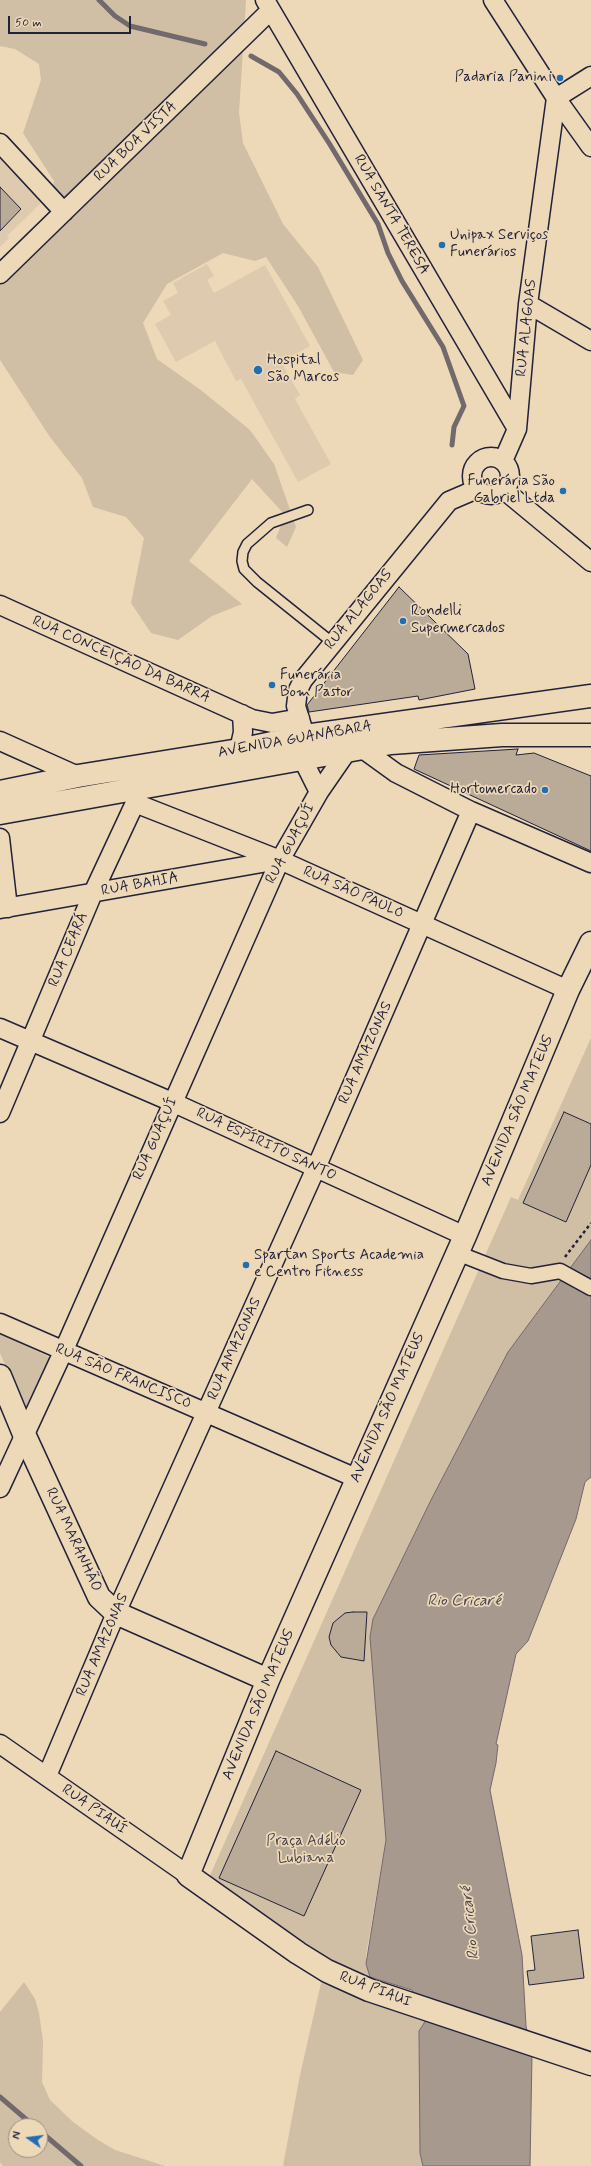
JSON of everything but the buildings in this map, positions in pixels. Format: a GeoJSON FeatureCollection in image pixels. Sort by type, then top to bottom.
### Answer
{"type":"FeatureCollection","features":[{"type":"Feature","properties":{"kind":"street"},"geometry":{"type":"LineString","coordinates":[[493,0],[556,98],[591,147]]}},
{"type":"Feature","properties":{"kind":"street","name":"RUA BOA VISTA"},"geometry":{"type":"LineString","coordinates":[[0,274],[64,212],[268,5]]}},
{"type":"Feature","properties":{"kind":"street","name":"RUA SANTA TERESA"},"geometry":{"type":"LineString","coordinates":[[268,5],[517,429]]}},
{"type":"Feature","properties":{"kind":"street"},"geometry":{"type":"LineString","coordinates":[[556,98],[591,76]]}},
{"type":"Feature","properties":{"kind":"street","name":"RUA ALAGOAS"},"geometry":{"type":"LineString","coordinates":[[503,461],[517,429],[528,304],[556,98]]}},
{"type":"Feature","properties":{"kind":"street"},"geometry":{"type":"LineString","coordinates":[[0,143],[64,212]]}},
{"type":"Feature","properties":{"kind":"street"},"geometry":{"type":"LineString","coordinates":[[528,304],[591,341]]}},
{"type":"Feature","properties":{"kind":"street"},"geometry":{"type":"LineString","coordinates":[[491,457],[503,461],[510,472],[510,479],[504,490],[494,495],[488,495],[477,489],[473,478],[475,466],[479,462],[491,457]]}},
{"type":"Feature","properties":{"kind":"street","name":"RUA ALAGOAS"},"geometry":{"type":"LineString","coordinates":[[302,727],[296,706],[298,690],[303,680],[449,501],[477,489]]}},
{"type":"Feature","properties":{"kind":"street"},"geometry":{"type":"LineString","coordinates":[[504,490],[591,562]]}},
{"type":"Feature","properties":{"kind":"street","name":"RUA CONCEIÇÃO DA BARRA"},"geometry":{"type":"LineString","coordinates":[[0,605],[252,719],[302,727]]}},
{"type":"Feature","properties":{"kind":"street","name":"AVENIDA GUANABARA"},"geometry":{"type":"LineString","coordinates":[[0,792],[78,776],[238,750],[302,727],[591,696]]}},
{"type":"Feature","properties":{"kind":"street"},"geometry":{"type":"LineString","coordinates":[[238,750],[243,732],[242,714]]}},
{"type":"Feature","properties":{"kind":"street","name":"AVENIDA GUANABARA"},"geometry":{"type":"LineString","coordinates":[[0,813],[134,796],[302,758],[391,743],[502,735],[591,735]]}},
{"type":"Feature","properties":{"kind":"street"},"geometry":{"type":"LineString","coordinates":[[0,741],[78,776]]}},
{"type":"Feature","properties":{"kind":"street"},"geometry":{"type":"LineString","coordinates":[[391,743],[396,773],[471,811],[591,863]]}},
{"type":"Feature","properties":{"kind":"street","name":"AVENIDA GUANABARA"},"geometry":{"type":"LineString","coordinates":[[354,749],[396,773]]}},
{"type":"Feature","properties":{"kind":"street","name":"AVENIDA GUANABARA"},"geometry":{"type":"LineString","coordinates":[[319,792],[354,749]]}},
{"type":"Feature","properties":{"kind":"street"},"geometry":{"type":"LineString","coordinates":[[302,758],[319,792]]}},
{"type":"Feature","properties":{"kind":"street","name":"RUA GUAÇUÍ"},"geometry":{"type":"LineString","coordinates":[[0,1488],[63,1352],[280,860],[319,792]]}},
{"type":"Feature","properties":{"kind":"street","name":"RUA SÃO PAULO"},"geometry":{"type":"LineString","coordinates":[[134,796],[568,990]]}},
{"type":"Feature","properties":{"kind":"street","name":"RUA CEARÁ"},"geometry":{"type":"LineString","coordinates":[[0,1113],[134,796]]}},
{"type":"Feature","properties":{"kind":"street","name":"RUA AMAZONAS"},"geometry":{"type":"LineString","coordinates":[[46,1776],[116,1613],[316,1168],[471,811]]}},
{"type":"Feature","properties":{"kind":"street"},"geometry":{"type":"LineString","coordinates":[[0,838],[4,909]]}},
{"type":"Feature","properties":{"kind":"street","name":"RUA BAHIA"},"geometry":{"type":"LineString","coordinates":[[4,909],[280,860]]}},
{"type":"Feature","properties":{"kind":"street","name":"AVENIDA SÃO MATEUS"},"geometry":{"type":"LineString","coordinates":[[188,1875],[268,1680],[356,1478],[461,1245],[568,990],[591,943]]}},
{"type":"Feature","properties":{"kind":"street","name":"RUA ESPÍRITO SANTO"},"geometry":{"type":"LineString","coordinates":[[0,1028],[172,1102],[316,1168],[461,1245]]}},
{"type":"Feature","properties":{"kind":"street"},"geometry":{"type":"LineString","coordinates":[[461,1245],[510,1272],[531,1276],[556,1272],[591,1288]]}},
{"type":"Feature","properties":{"kind":"street","name":"RUA SÃO FRANCISCO"},"geometry":{"type":"LineString","coordinates":[[0,1323],[63,1352],[207,1412],[356,1478]]}},
{"type":"Feature","properties":{"kind":"street","name":"RUA MARANHÃO"},"geometry":{"type":"LineString","coordinates":[[0,1376],[24,1434],[99,1597],[116,1613],[268,1680]]}},
{"type":"Feature","properties":{"kind":"street","name":"RUA PIAUÍ"},"geometry":{"type":"LineString","coordinates":[[0,1744],[188,1875]]}},
{"type":"Feature","properties":{"kind":"street","name":"RUA PIAUI"},"geometry":{"type":"LineString","coordinates":[[188,1875],[298,1953],[327,1971],[369,1990],[587,2063]]}},
{"type":"Feature","properties":{"kind":"lane"},"geometry":{"type":"LineString","coordinates":[[308,510],[271,523],[248,544],[243,552],[242,561],[244,568],[257,582],[333,643]]}},
{"type":"Feature","properties":{"kind":"path"},"geometry":{"type":"LineString","coordinates":[[556,1272],[591,1223]]}},
{"type":"Feature","properties":{"kind":"shaded area"},"geometry":{"type":"Polygon","coordinates":[[[0,149],[44,200],[7,236],[9,238],[0,247],[0,149]]]}},
{"type":"Feature","properties":{"kind":"shaded area","name":"Hospital São Marcos"},"geometry":{"type":"Polygon","coordinates":[[[207,264],[214,276],[207,280],[214,293],[265,265],[310,346],[281,362],[300,395],[295,399],[331,464],[298,482],[241,379],[236,381],[215,341],[176,362],[155,324],[171,315],[163,301],[178,293],[173,283],[207,264]]]}},
{"type":"Feature","properties":{"kind":"green space"},"geometry":{"type":"Polygon","coordinates":[[[0,0],[246,0],[239,113],[243,143],[283,224],[318,267],[363,360],[353,375],[334,372],[298,306],[266,257],[255,261],[223,253],[167,284],[143,323],[157,359],[202,391],[250,430],[274,464],[296,527],[287,547],[276,538],[285,515],[252,479],[189,561],[242,604],[212,616],[178,640],[151,633],[131,603],[144,538],[126,517],[93,507],[82,478],[50,437],[0,360],[0,270],[47,224],[54,181],[23,133],[41,80],[39,64],[15,49],[0,46],[0,0]]]}},
{"type":"Feature","properties":{"kind":"green space","name":"Praça Adélio Lubiana"},"geometry":{"type":"Polygon","coordinates":[[[591,1038],[591,1240],[508,1352],[431,1500],[373,1619],[370,1637],[386,1840],[366,1955],[366,1964],[370,1977],[347,1970],[208,1880],[511,1197],[518,1200],[591,1038]]]}},
{"type":"Feature","properties":{"kind":"green space"},"geometry":{"type":"Polygon","coordinates":[[[0,1333],[51,1358],[25,1411],[0,1353],[0,1333]]]}},
{"type":"Feature","properties":{"kind":"green space"},"geometry":{"type":"Polygon","coordinates":[[[24,1982],[35,1999],[39,2013],[43,2041],[42,2082],[50,2100],[73,2122],[115,2150],[165,2166],[3,2166],[0,2163],[0,2012],[24,1982]]]}},
{"type":"Feature","properties":{"kind":"green space"},"geometry":{"type":"Polygon","coordinates":[[[321,1983],[426,2020],[419,2031],[420,2153],[423,2166],[283,2166],[300,2075],[321,1983]]]}},
{"type":"Feature","properties":{"kind":"water","name":"Rio Cricaré"},"geometry":{"type":"Polygon","coordinates":[[[591,1240],[591,1477],[585,1482],[576,1519],[528,1641],[516,1654],[496,1744],[498,1745],[496,1763],[490,1790],[522,1955],[526,2026],[532,2055],[530,2166],[423,2166],[420,2153],[419,2031],[426,2020],[412,1990],[370,1977],[366,1964],[386,1840],[370,1637],[373,1619],[431,1500],[508,1352],[591,1240]]]}},
{"type":"Feature","properties":{"kind":"waterway"},"geometry":{"type":"LineString","coordinates":[[99,0],[115,16],[130,26],[205,44]]}},
{"type":"Feature","properties":{"kind":"waterway"},"geometry":{"type":"LineString","coordinates":[[251,56],[279,72],[297,94],[329,143],[378,224],[388,253],[402,281],[443,347],[464,406],[454,427],[452,445]]}},
{"type":"Feature","properties":{"kind":"waterway"},"geometry":{"type":"LineString","coordinates":[[0,2097],[25,2118]]}},
{"type":"Feature","properties":{"kind":"waterway"},"geometry":{"type":"LineString","coordinates":[[48,2138],[81,2166]]}},
{"type":"Feature","properties":{"kind":"place","name":"Padaria Panini"},"geometry":{"type":"Point","coordinates":[560,78]}},
{"type":"Feature","properties":{"kind":"place","name":"Unipax Serviços Funerários"},"geometry":{"type":"Point","coordinates":[442,245]}},
{"type":"Feature","properties":{"kind":"place","name":"Hospital São Marcos"},"geometry":{"type":"Point","coordinates":[258,370]}},
{"type":"Feature","properties":{"kind":"place","name":"Funerária São Gabriel Ltda"},"geometry":{"type":"Point","coordinates":[563,491]}},
{"type":"Feature","properties":{"kind":"place","name":"Rondelli Supermercados"},"geometry":{"type":"Point","coordinates":[403,621]}},
{"type":"Feature","properties":{"kind":"place","name":"Funerária Bom Pastor"},"geometry":{"type":"Point","coordinates":[272,685]}},
{"type":"Feature","properties":{"kind":"place","name":"Hortomercado"},"geometry":{"type":"Point","coordinates":[545,790]}},
{"type":"Feature","properties":{"kind":"place","name":"Spartan Sports Academia e Centro Fitness"},"geometry":{"type":"Point","coordinates":[246,1265]}}]}
